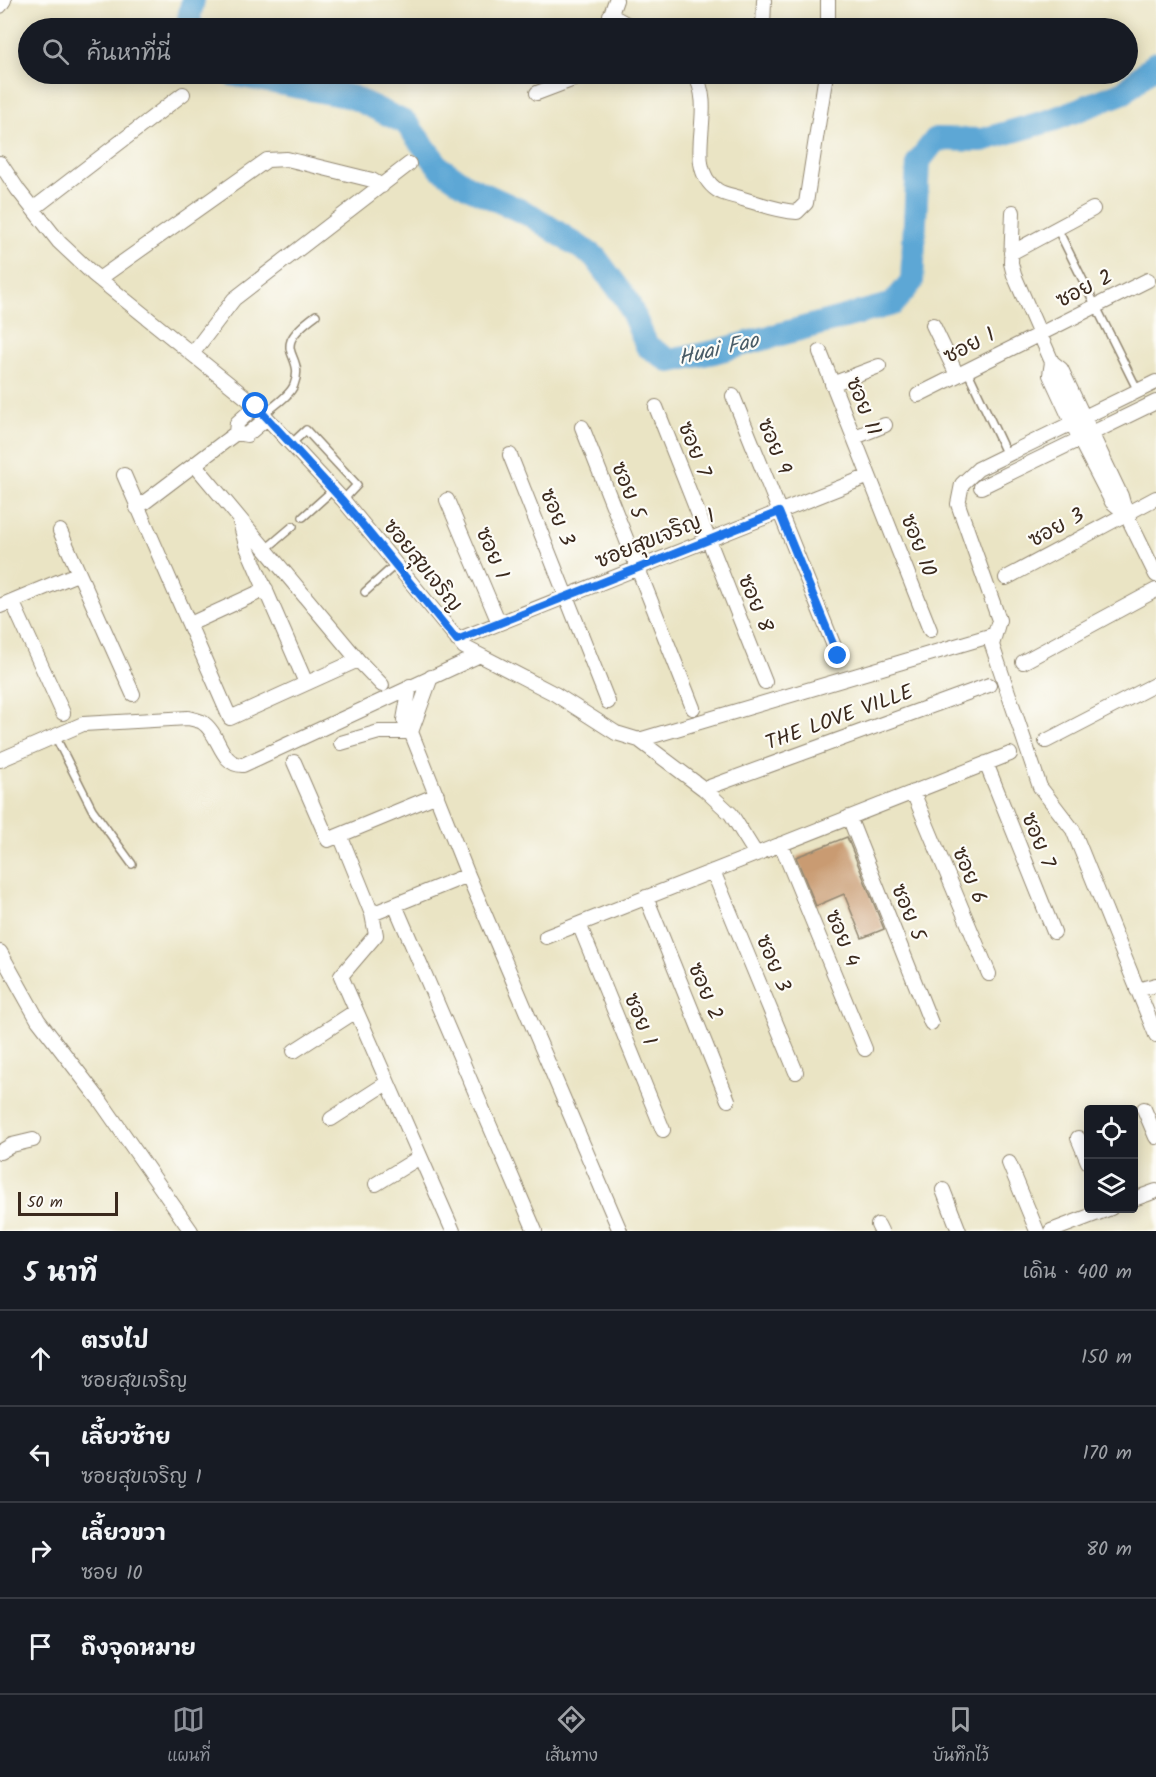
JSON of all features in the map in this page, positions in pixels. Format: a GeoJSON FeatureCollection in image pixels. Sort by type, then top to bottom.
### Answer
{"type":"FeatureCollection","features":[{"type":"Feature","properties":{"kind":"street"},"geometry":{"type":"LineString","coordinates":[[0,6],[4,0]]}},
{"type":"Feature","properties":{"kind":"street"},"geometry":{"type":"LineString","coordinates":[[609,18],[616,0]]}},
{"type":"Feature","properties":{"kind":"street"},"geometry":{"type":"LineString","coordinates":[[763,18],[764,0]]}},
{"type":"Feature","properties":{"kind":"street"},"geometry":{"type":"LineString","coordinates":[[828,0],[828,18]]}},
{"type":"Feature","properties":{"kind":"street"},"geometry":{"type":"LineString","coordinates":[[537,93],[561,84]]}},
{"type":"Feature","properties":{"kind":"street"},"geometry":{"type":"LineString","coordinates":[[701,84],[705,101],[699,158],[704,172],[717,190],[784,212],[797,212],[806,203],[824,84]]}},
{"type":"Feature","properties":{"kind":"street"},"geometry":{"type":"LineString","coordinates":[[33,209],[183,94]]}},
{"type":"Feature","properties":{"kind":"street"},"geometry":{"type":"LineString","coordinates":[[99,279],[267,160],[286,159],[372,180],[382,186]]}},
{"type":"Feature","properties":{"kind":"street","name":"ซอยสุขเจริญ"},"geometry":{"type":"LineString","coordinates":[[1,164],[59,242],[99,279],[262,413],[343,501],[457,640],[478,656],[555,694],[616,733],[639,740],[705,789],[731,814],[743,837],[756,854]]}},
{"type":"Feature","properties":{"kind":"street"},"geometry":{"type":"LineString","coordinates":[[192,354],[234,299],[409,164]]}},
{"type":"Feature","properties":{"kind":"street"},"geometry":{"type":"LineString","coordinates":[[1011,253],[1093,209]]}},
{"type":"Feature","properties":{"kind":"street"},"geometry":{"type":"LineString","coordinates":[[1013,212],[1011,253],[1014,275],[1052,362],[1061,369],[1077,420],[1085,437],[1121,496],[1126,514],[1156,575]]}},
{"type":"Feature","properties":{"kind":"street","name":"ซอย 2"},"geometry":{"type":"LineString","coordinates":[[1039,333],[1148,280]]}},
{"type":"Feature","properties":{"kind":"street"},"geometry":{"type":"LineString","coordinates":[[933,325],[962,372]]}},
{"type":"Feature","properties":{"kind":"street","name":"ซอย 1"},"geometry":{"type":"LineString","coordinates":[[918,395],[1039,333]]}},
{"type":"Feature","properties":{"kind":"street","name":"ซอย 11"},"geometry":{"type":"LineString","coordinates":[[820,352],[869,476]]}},
{"type":"Feature","properties":{"kind":"street"},"geometry":{"type":"LineString","coordinates":[[832,384],[879,366]]}},
{"type":"Feature","properties":{"kind":"street"},"geometry":{"type":"LineString","coordinates":[[1156,382],[978,469],[962,484],[958,504],[999,620],[992,645],[1040,787],[1073,830],[1156,1035]]}},
{"type":"Feature","properties":{"kind":"street","name":"ซอย 9"},"geometry":{"type":"LineString","coordinates":[[733,396],[779,512]]}},
{"type":"Feature","properties":{"kind":"street"},"geometry":{"type":"LineString","coordinates":[[981,487],[1156,402]]}},
{"type":"Feature","properties":{"kind":"street","name":"ซอย 7"},"geometry":{"type":"LineString","coordinates":[[656,407],[707,540]]}},
{"type":"Feature","properties":{"kind":"street"},"geometry":{"type":"LineString","coordinates":[[137,508],[236,433],[237,423],[262,413]]}},
{"type":"Feature","properties":{"kind":"street"},"geometry":{"type":"LineString","coordinates":[[855,437],[885,424]]}},
{"type":"Feature","properties":{"kind":"street","name":"ซอย 5"},"geometry":{"type":"LineString","coordinates":[[582,428],[638,568]]}},
{"type":"Feature","properties":{"kind":"street","name":"ซอย 3"},"geometry":{"type":"LineString","coordinates":[[510,455],[567,596]]}},
{"type":"Feature","properties":{"kind":"street"},"geometry":{"type":"LineString","coordinates":[[195,465],[358,660],[382,685]]}},
{"type":"Feature","properties":{"kind":"street"},"geometry":{"type":"LineString","coordinates":[[124,475],[230,718],[358,660]]}},
{"type":"Feature","properties":{"kind":"street","name":"ซอยสุขเจริญ 1"},"geometry":{"type":"LineString","coordinates":[[457,640],[869,476]]}},
{"type":"Feature","properties":{"kind":"street","name":"ซอย 10"},"geometry":{"type":"LineString","coordinates":[[869,476],[930,630]]}},
{"type":"Feature","properties":{"kind":"street"},"geometry":{"type":"LineString","coordinates":[[1126,514],[1156,498]]}},
{"type":"Feature","properties":{"kind":"street","name":"ซอย 1"},"geometry":{"type":"LineString","coordinates":[[447,500],[499,623]]}},
{"type":"Feature","properties":{"kind":"street"},"geometry":{"type":"LineString","coordinates":[[779,512],[838,656]]}},
{"type":"Feature","properties":{"kind":"street","name":"ซอย 3"},"geometry":{"type":"LineString","coordinates":[[1006,578],[1126,514]]}},
{"type":"Feature","properties":{"kind":"street"},"geometry":{"type":"LineString","coordinates":[[240,519],[246,545],[306,683]]}},
{"type":"Feature","properties":{"kind":"street"},"geometry":{"type":"LineString","coordinates":[[60,531],[77,574],[133,694]]}},
{"type":"Feature","properties":{"kind":"street","name":"ซอย 8"},"geometry":{"type":"LineString","coordinates":[[707,540],[765,682]]}},
{"type":"Feature","properties":{"kind":"street"},"geometry":{"type":"LineString","coordinates":[[638,568],[693,708]]}},
{"type":"Feature","properties":{"kind":"street"},"geometry":{"type":"LineString","coordinates":[[63,713],[6,603],[77,574]]}},
{"type":"Feature","properties":{"kind":"street"},"geometry":{"type":"LineString","coordinates":[[190,624],[266,588]]}},
{"type":"Feature","properties":{"kind":"street"},"geometry":{"type":"LineString","coordinates":[[1023,662],[1156,590]]}},
{"type":"Feature","properties":{"kind":"street"},"geometry":{"type":"LineString","coordinates":[[567,596],[608,702]]}},
{"type":"Feature","properties":{"kind":"street"},"geometry":{"type":"LineString","coordinates":[[639,740],[993,635]]}},
{"type":"Feature","properties":{"kind":"street"},"geometry":{"type":"LineString","coordinates":[[0,760],[83,723],[188,718],[202,723],[214,735],[229,762],[234,766],[243,765],[478,656]]}},
{"type":"Feature","properties":{"kind":"street"},"geometry":{"type":"LineString","coordinates":[[411,732],[431,677]]}},
{"type":"Feature","properties":{"kind":"street"},"geometry":{"type":"LineString","coordinates":[[1046,741],[1156,684]]}},
{"type":"Feature","properties":{"kind":"street","name":"THE LOVE VILLE"},"geometry":{"type":"LineString","coordinates":[[705,789],[989,685]]}},
{"type":"Feature","properties":{"kind":"street"},"geometry":{"type":"LineString","coordinates":[[410,687],[404,720],[620,1231]]}},
{"type":"Feature","properties":{"kind":"street"},"geometry":{"type":"LineString","coordinates":[[341,743],[379,732],[411,732]]}},
{"type":"Feature","properties":{"kind":"street"},"geometry":{"type":"LineString","coordinates":[[546,937],[1010,754]]}},
{"type":"Feature","properties":{"kind":"street"},"geometry":{"type":"LineString","coordinates":[[294,762],[328,840],[437,795]]}},
{"type":"Feature","properties":{"kind":"street","name":"ซอย 7"},"geometry":{"type":"LineString","coordinates":[[986,763],[1054,932]]}},
{"type":"Feature","properties":{"kind":"street","name":"ซอย 6"},"geometry":{"type":"LineString","coordinates":[[913,792],[989,974]]}},
{"type":"Feature","properties":{"kind":"street","name":"ซอย 5"},"geometry":{"type":"LineString","coordinates":[[849,817],[931,1023]]}},
{"type":"Feature","properties":{"kind":"street"},"geometry":{"type":"LineString","coordinates":[[340,835],[372,914],[376,935],[341,976],[453,1231]]}},
{"type":"Feature","properties":{"kind":"street","name":"ซอย 4"},"geometry":{"type":"LineString","coordinates":[[782,844],[865,1049]]}},
{"type":"Feature","properties":{"kind":"street","name":"ซอย 3"},"geometry":{"type":"LineString","coordinates":[[713,871],[796,1072]]}},
{"type":"Feature","properties":{"kind":"street"},"geometry":{"type":"LineString","coordinates":[[372,914],[468,875]]}},
{"type":"Feature","properties":{"kind":"street","name":"ซอย 2"},"geometry":{"type":"LineString","coordinates":[[646,897],[728,1100]]}},
{"type":"Feature","properties":{"kind":"street"},"geometry":{"type":"LineString","coordinates":[[395,905],[535,1231]]}},
{"type":"Feature","properties":{"kind":"street","name":"ซอย 1"},"geometry":{"type":"LineString","coordinates":[[579,924],[663,1130]]}},
{"type":"Feature","properties":{"kind":"street"},"geometry":{"type":"LineString","coordinates":[[0,952],[38,1020],[99,1099],[191,1231]]}},
{"type":"Feature","properties":{"kind":"street"},"geometry":{"type":"LineString","coordinates":[[1137,990],[1156,985]]}},
{"type":"Feature","properties":{"kind":"street"},"geometry":{"type":"LineString","coordinates":[[294,1051],[356,1011]]}},
{"type":"Feature","properties":{"kind":"street"},"geometry":{"type":"LineString","coordinates":[[331,1119],[387,1083]]}},
{"type":"Feature","properties":{"kind":"street"},"geometry":{"type":"LineString","coordinates":[[1144,1109],[1156,1137]]}},
{"type":"Feature","properties":{"kind":"street"},"geometry":{"type":"LineString","coordinates":[[1078,1138],[1088,1159]]}},
{"type":"Feature","properties":{"kind":"street"},"geometry":{"type":"LineString","coordinates":[[0,1152],[12,1145],[33,1140]]}},
{"type":"Feature","properties":{"kind":"street"},"geometry":{"type":"LineString","coordinates":[[376,1184],[420,1157]]}},
{"type":"Feature","properties":{"kind":"street"},"geometry":{"type":"LineString","coordinates":[[1009,1163],[1037,1231]]}},
{"type":"Feature","properties":{"kind":"street"},"geometry":{"type":"LineString","coordinates":[[942,1190],[959,1231]]}},
{"type":"Feature","properties":{"kind":"street"},"geometry":{"type":"LineString","coordinates":[[1138,1198],[1156,1191]]}},
{"type":"Feature","properties":{"kind":"street"},"geometry":{"type":"LineString","coordinates":[[1052,1231],[1099,1213]]}},
{"type":"Feature","properties":{"kind":"lane"},"geometry":{"type":"LineString","coordinates":[[1057,228],[1138,391]]}},
{"type":"Feature","properties":{"kind":"lane"},"geometry":{"type":"LineString","coordinates":[[262,413],[294,386],[296,371],[290,343],[295,330],[316,315]]}},
{"type":"Feature","properties":{"kind":"lane"},"geometry":{"type":"LineString","coordinates":[[962,372],[1007,455]]}},
{"type":"Feature","properties":{"kind":"lane"},"geometry":{"type":"LineString","coordinates":[[291,444],[306,430],[357,485],[343,501]]}},
{"type":"Feature","properties":{"kind":"lane"},"geometry":{"type":"LineString","coordinates":[[303,517],[333,490]]}},
{"type":"Feature","properties":{"kind":"lane"},"geometry":{"type":"LineString","coordinates":[[266,549],[293,526]]}},
{"type":"Feature","properties":{"kind":"lane"},"geometry":{"type":"LineString","coordinates":[[365,592],[396,564]]}},
{"type":"Feature","properties":{"kind":"lane"},"geometry":{"type":"LineString","coordinates":[[55,736],[92,808],[132,864]]}},
{"type":"Feature","properties":{"kind":"building"},"geometry":{"type":"Polygon","coordinates":[[[847,837],[884,929],[862,938],[844,894],[816,906],[796,857],[847,837]]]}},
{"type":"Feature","properties":{"kind":"waterway","name":"Huai Fao"},"geometry":{"type":"LineString","coordinates":[[189,18],[193,0]]}},
{"type":"Feature","properties":{"kind":"waterway","name":"Huai Fao"},"geometry":{"type":"LineString","coordinates":[[1138,79],[1156,63]]}},
{"type":"Feature","properties":{"kind":"waterway","name":"Huai Fao"},"geometry":{"type":"LineString","coordinates":[[284,84],[352,97],[406,123],[440,168],[468,187],[532,216],[595,257],[627,300],[647,346],[670,361],[714,352],[893,304],[912,281],[918,162],[936,139],[982,140],[1052,120],[1124,92],[1133,84]]}},
{"type":"Feature","properties":{"kind":"route"},"geometry":{"type":"LineString","coordinates":[[256,406],[343,501],[457,640],[779,512],[838,656]]}}]}
